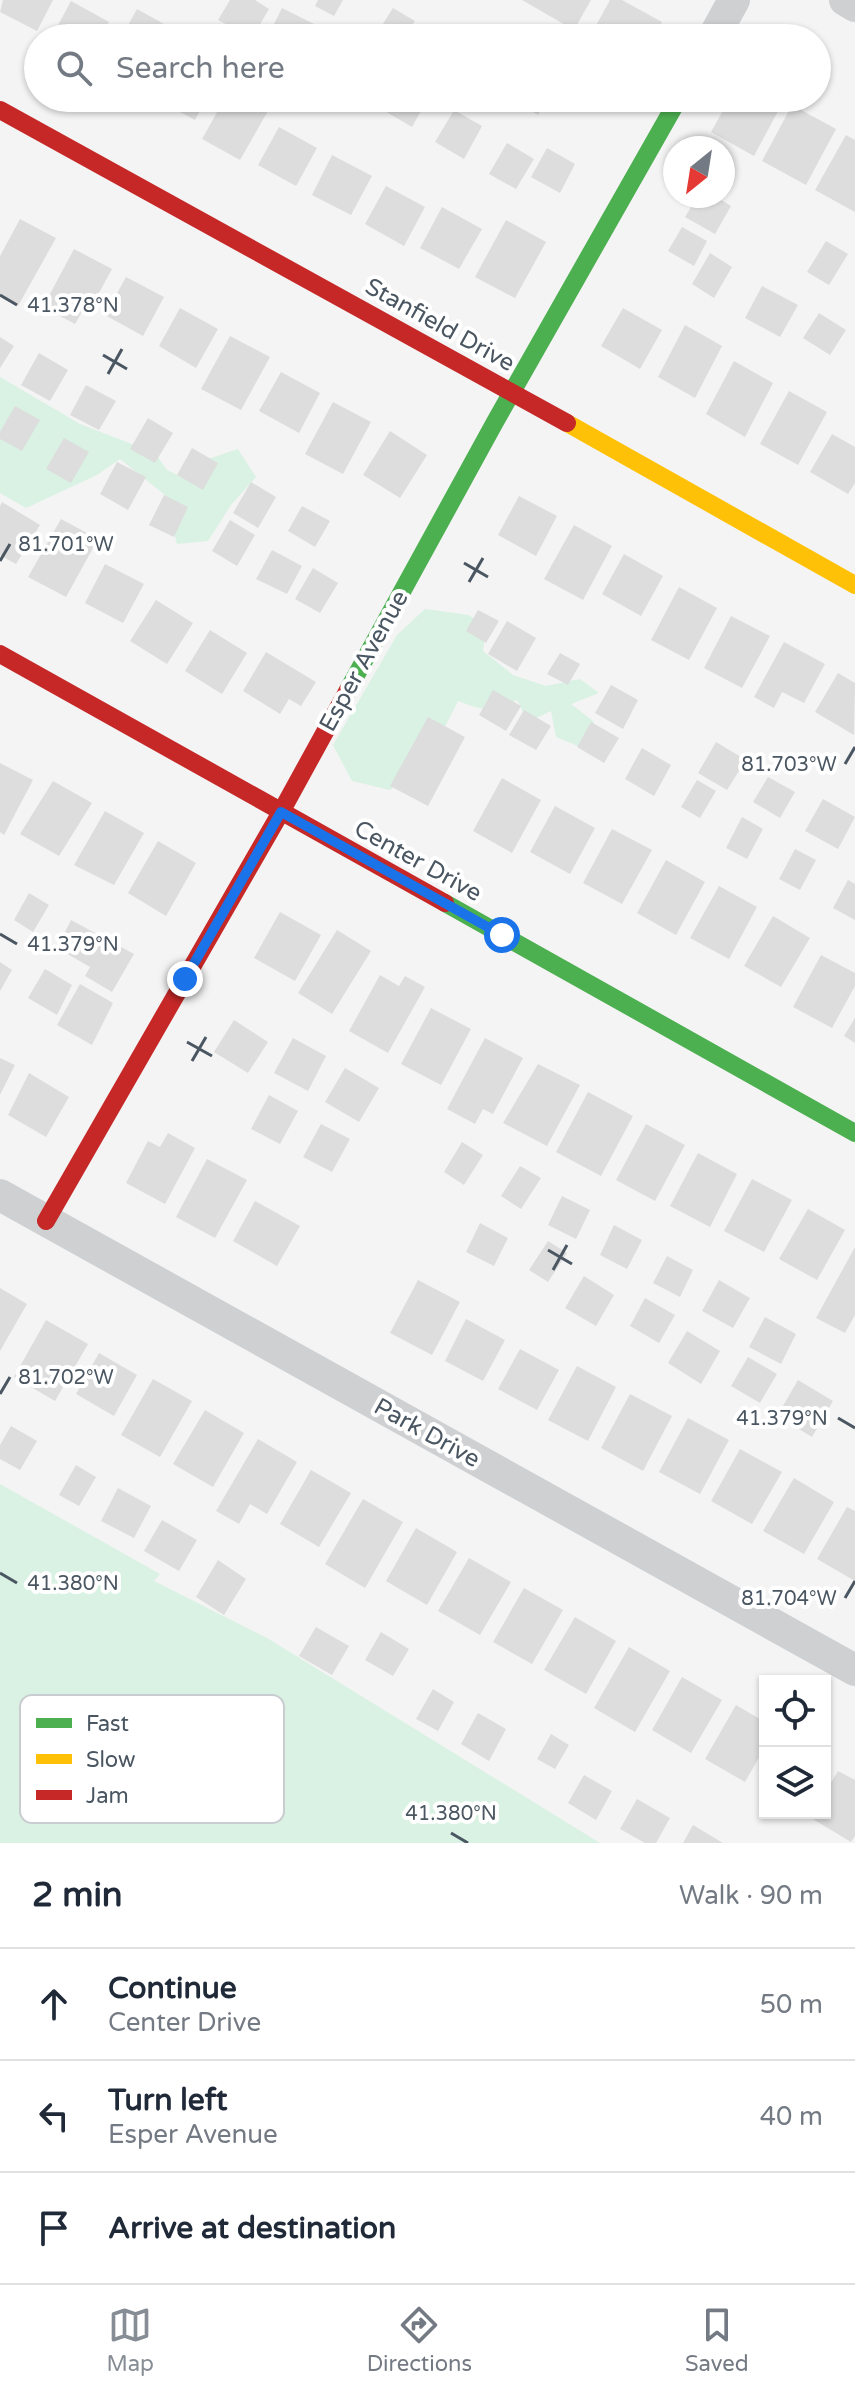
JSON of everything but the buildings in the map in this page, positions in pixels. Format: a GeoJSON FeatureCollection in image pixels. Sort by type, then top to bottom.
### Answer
{"type":"FeatureCollection","features":[{"type":"Feature","properties":{"kind":"street"},"geometry":{"type":"LineString","coordinates":[[721,24],[734,0]]}},
{"type":"Feature","properties":{"kind":"street"},"geometry":{"type":"LineString","coordinates":[[845,0],[855,6]]}},
{"type":"Feature","properties":{"kind":"street","name":"Stanfield Drive"},"geometry":{"type":"LineString","coordinates":[[0,110],[855,585]]}},
{"type":"Feature","properties":{"kind":"street","name":"Esper Avenue"},"geometry":{"type":"LineString","coordinates":[[46,1221],[281,812],[671,112]]}},
{"type":"Feature","properties":{"kind":"street","name":"Center Drive"},"geometry":{"type":"LineString","coordinates":[[0,654],[855,1133]]}},
{"type":"Feature","properties":{"kind":"street","name":"Park Drive"},"geometry":{"type":"LineString","coordinates":[[0,1195],[855,1670]]}},
{"type":"Feature","properties":{"kind":"green space"},"geometry":{"type":"Polygon","coordinates":[[[0,377],[80,424],[155,453],[167,470],[203,487],[211,458],[238,449],[256,477],[231,505],[208,541],[177,544],[165,495],[120,459],[97,475],[26,508],[0,493],[0,377]]]}},
{"type":"Feature","properties":{"kind":"green space"},"geometry":{"type":"Polygon","coordinates":[[[425,609],[469,615],[486,627],[483,651],[513,675],[546,686],[580,679],[599,693],[571,704],[593,721],[601,741],[578,746],[556,737],[551,711],[528,722],[517,700],[488,709],[458,701],[428,760],[390,790],[352,781],[333,745],[397,635],[425,609]]]}},
{"type":"Feature","properties":{"kind":"green space"},"geometry":{"type":"Polygon","coordinates":[[[0,1484],[160,1574],[154,1581],[267,1638],[600,1843],[0,1843],[0,1484]]]}},
{"type":"Feature","properties":{"kind":"traffic: fast"},"geometry":{"type":"LineString","coordinates":[[348,690],[495,422],[671,112]]}},
{"type":"Feature","properties":{"kind":"traffic: fast"},"geometry":{"type":"LineString","coordinates":[[445,903],[855,1133]]}},
{"type":"Feature","properties":{"kind":"traffic: slow"},"geometry":{"type":"LineString","coordinates":[[567,423],[855,585]]}},
{"type":"Feature","properties":{"kind":"traffic: jam"},"geometry":{"type":"LineString","coordinates":[[0,110],[567,423]]}},
{"type":"Feature","properties":{"kind":"traffic: jam"},"geometry":{"type":"LineString","coordinates":[[0,654],[445,903]]}},
{"type":"Feature","properties":{"kind":"traffic: jam"},"geometry":{"type":"LineString","coordinates":[[46,1221],[348,690]]}},
{"type":"Feature","properties":{"kind":"route"},"geometry":{"type":"LineString","coordinates":[[185,979],[281,812],[502,935]]}}]}
